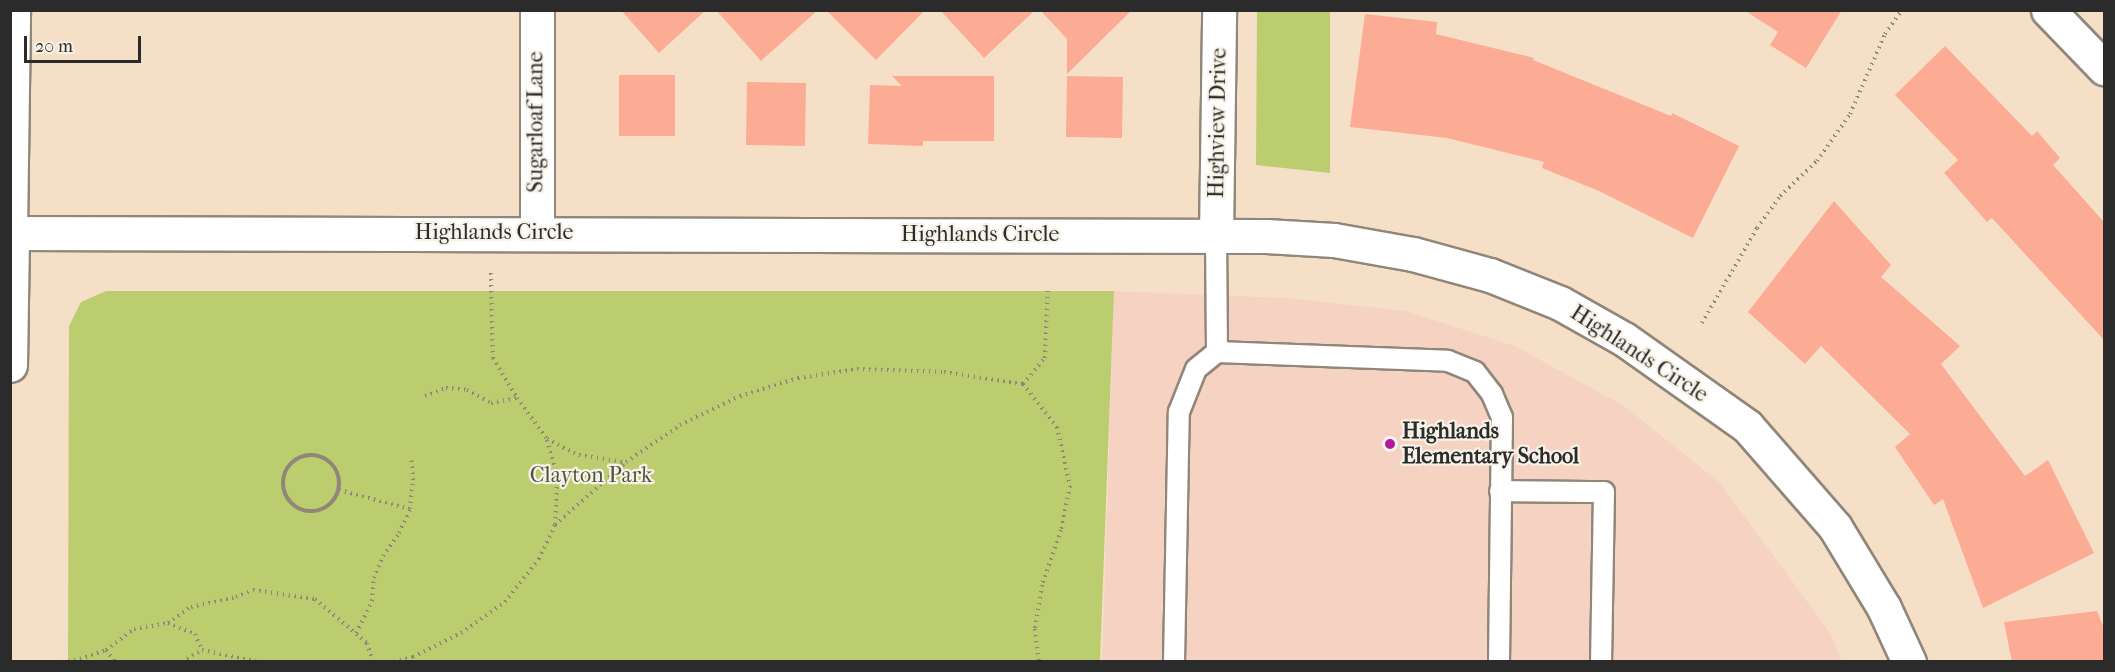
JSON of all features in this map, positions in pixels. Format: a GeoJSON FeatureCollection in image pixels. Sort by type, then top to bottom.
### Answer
{"type":"FeatureCollection","features":[{"type":"Feature","properties":{"kind":"street"},"geometry":{"type":"LineString","coordinates":[[10,365],[12,10]]}},
{"type":"Feature","properties":{"kind":"street","name":"Sugarloaf Lane"},"geometry":{"type":"LineString","coordinates":[[537,10],[537,233]]}},
{"type":"Feature","properties":{"kind":"street","name":"Highview Drive"},"geometry":{"type":"LineString","coordinates":[[1216,236],[1219,10]]}},
{"type":"Feature","properties":{"kind":"street"},"geometry":{"type":"LineString","coordinates":[[2048,10],[2104,68]]}},
{"type":"Feature","properties":{"kind":"street","name":"Highlands Circle"},"geometry":{"type":"LineString","coordinates":[[11,233],[1266,236],[1334,240],[1413,254],[1490,275],[1560,303],[1624,339],[1748,426],[1835,527],[1884,608],[1909,662]]}},
{"type":"Feature","properties":{"kind":"lane"},"geometry":{"type":"LineString","coordinates":[[1216,236],[1217,352]]}},
{"type":"Feature","properties":{"kind":"lane"},"geometry":{"type":"LineString","coordinates":[[1174,662],[1179,411],[1196,369],[1217,352],[1448,361],[1475,372],[1492,394],[1502,417],[1499,662]]}},
{"type":"Feature","properties":{"kind":"lane"},"geometry":{"type":"LineString","coordinates":[[1500,491],[1604,492],[1601,662]]}},
{"type":"Feature","properties":{"kind":"path"},"geometry":{"type":"LineString","coordinates":[[1702,323],[1757,228],[1780,196],[1817,161],[1850,114],[1885,34],[1902,10]]}},
{"type":"Feature","properties":{"kind":"path"},"geometry":{"type":"LineString","coordinates":[[394,662],[413,657],[461,633],[505,602],[539,559],[555,525],[557,476],[547,439],[517,398],[493,358],[491,273]]}},
{"type":"Feature","properties":{"kind":"path"},"geometry":{"type":"LineString","coordinates":[[1023,384],[1046,358],[1048,286]]}},
{"type":"Feature","properties":{"kind":"path"},"geometry":{"type":"LineString","coordinates":[[555,525],[626,462],[680,425],[740,396],[798,378],[857,369],[944,372],[1023,384],[1057,427],[1071,486],[1061,530],[1042,585],[1035,629],[1039,662]]}},
{"type":"Feature","properties":{"kind":"path"},"geometry":{"type":"LineString","coordinates":[[425,396],[446,388],[467,390],[491,404],[517,398]]}},
{"type":"Feature","properties":{"kind":"path"},"geometry":{"type":"LineString","coordinates":[[547,439],[579,455],[626,462]]}},
{"type":"Feature","properties":{"kind":"path"},"geometry":{"type":"LineString","coordinates":[[309,456],[317,456],[326,459],[337,473],[339,490],[328,506],[310,512],[292,504],[287,497],[284,478],[292,462],[309,456]]}},
{"type":"Feature","properties":{"kind":"path"},"geometry":{"type":"LineString","coordinates":[[356,633],[372,601],[374,578],[383,556],[399,532],[410,509],[414,480],[411,458]]}},
{"type":"Feature","properties":{"kind":"path"},"geometry":{"type":"LineString","coordinates":[[339,490],[410,509]]}},
{"type":"Feature","properties":{"kind":"path"},"geometry":{"type":"LineString","coordinates":[[62,662],[80,659],[106,650],[134,629],[168,623],[191,607],[236,597],[253,590],[315,599],[367,643],[373,662]]}},
{"type":"Feature","properties":{"kind":"path"},"geometry":{"type":"LineString","coordinates":[[168,623],[195,634],[202,650]]}},
{"type":"Feature","properties":{"kind":"path"},"geometry":{"type":"LineString","coordinates":[[106,650],[115,662]]}},
{"type":"Feature","properties":{"kind":"path"},"geometry":{"type":"LineString","coordinates":[[182,662],[202,650],[258,662]]}},
{"type":"Feature","properties":{"kind":"shaded area","name":"Highlands Elementary School"},"geometry":{"type":"Polygon","coordinates":[[[1114,291],[1287,298],[1406,311],[1515,346],[1624,406],[1719,482],[1831,634],[1841,661],[1102,662],[1114,291]]]}},
{"type":"Feature","properties":{"kind":"green space"},"geometry":{"type":"Polygon","coordinates":[[[1257,11],[1330,11],[1330,173],[1256,165],[1257,11]]]}},
{"type":"Feature","properties":{"kind":"green space","name":"Clayton Park"},"geometry":{"type":"Polygon","coordinates":[[[106,291],[1114,291],[1100,661],[68,661],[69,326],[81,302],[106,291]]]}},
{"type":"Feature","properties":{"kind":"building"},"geometry":{"type":"Polygon","coordinates":[[[621,10],[706,10],[659,53],[621,10]]]}},
{"type":"Feature","properties":{"kind":"building"},"geometry":{"type":"Polygon","coordinates":[[[716,10],[818,10],[761,61],[716,10]]]}},
{"type":"Feature","properties":{"kind":"building"},"geometry":{"type":"Polygon","coordinates":[[[826,10],[925,10],[876,60],[826,10]]]}},
{"type":"Feature","properties":{"kind":"building"},"geometry":{"type":"Polygon","coordinates":[[[940,10],[1035,10],[984,58],[940,10]]]}},
{"type":"Feature","properties":{"kind":"building"},"geometry":{"type":"Polygon","coordinates":[[[1040,10],[1132,10],[1067,74],[1067,39],[1040,10]]]}},
{"type":"Feature","properties":{"kind":"building"},"geometry":{"type":"Polygon","coordinates":[[[1744,10],[1842,10],[1806,68],[1770,45],[1778,32],[1744,10]]]}},
{"type":"Feature","properties":{"kind":"building"},"geometry":{"type":"Polygon","coordinates":[[[1365,14],[1437,22],[1436,34],[1534,58],[1533,60],[1671,116],[1672,113],[1739,146],[1693,238],[1599,191],[1542,168],[1544,162],[1447,138],[1350,127],[1365,14]]]}},
{"type":"Feature","properties":{"kind":"building"},"geometry":{"type":"Polygon","coordinates":[[[1945,46],[2032,136],[2037,131],[2060,158],[2053,165],[2104,222],[2104,340],[1992,218],[1987,222],[1944,173],[1958,160],[1895,95],[1945,46]]]}},
{"type":"Feature","properties":{"kind":"building"},"geometry":{"type":"Polygon","coordinates":[[[619,75],[675,75],[675,136],[619,136],[619,75]]]}},
{"type":"Feature","properties":{"kind":"building"},"geometry":{"type":"Polygon","coordinates":[[[892,76],[994,76],[994,141],[923,141],[923,146],[868,144],[870,85],[902,86],[892,76]]]}},
{"type":"Feature","properties":{"kind":"building"},"geometry":{"type":"Polygon","coordinates":[[[1067,76],[1123,77],[1122,138],[1066,137],[1067,76]]]}},
{"type":"Feature","properties":{"kind":"building"},"geometry":{"type":"Polygon","coordinates":[[[747,82],[806,83],[805,146],[746,145],[747,82]]]}},
{"type":"Feature","properties":{"kind":"building"},"geometry":{"type":"Polygon","coordinates":[[[1834,201],[1891,265],[1881,277],[1960,346],[1941,364],[2025,476],[2048,460],[2094,553],[1983,608],[1943,499],[1934,505],[1895,447],[1910,434],[1821,346],[1805,364],[1748,312],[1834,201]]]}},
{"type":"Feature","properties":{"kind":"building"},"geometry":{"type":"Polygon","coordinates":[[[2097,611],[2104,628],[2104,662],[2012,662],[2004,622],[2097,611]]]}},
{"type":"Feature","properties":{"kind":"place","name":"Highlands Elementary School"},"geometry":{"type":"Point","coordinates":[1390,444]}}]}
